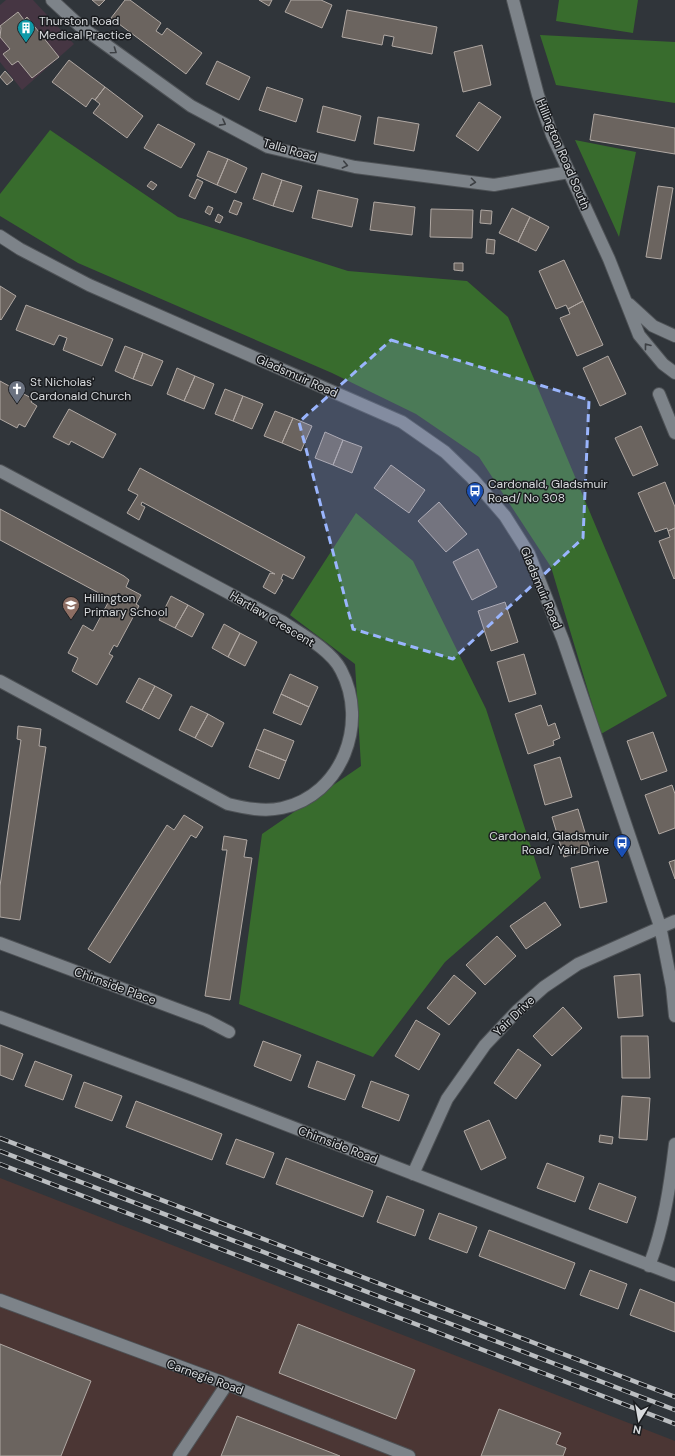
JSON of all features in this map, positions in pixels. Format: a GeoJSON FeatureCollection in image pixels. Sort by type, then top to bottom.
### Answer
{"type":"FeatureCollection","features":[{"type":"Feature","properties":{"kind":"street","name":"Talla Road"},"geometry":{"type":"LineString","coordinates":[[52,0],[80,26],[191,106],[268,147],[355,167],[494,185],[569,172]]}},
{"type":"Feature","properties":{"kind":"street","name":"Hillington Road South"},"geometry":{"type":"LineString","coordinates":[[513,0],[538,95],[552,135],[628,303],[639,335],[663,364],[675,373]]}},
{"type":"Feature","properties":{"kind":"street","name":"Gladsmuir Road"},"geometry":{"type":"LineString","coordinates":[[0,236],[20,249],[89,285],[402,422],[445,452],[472,478],[505,516],[529,554],[563,640],[660,926],[675,1016]]}},
{"type":"Feature","properties":{"kind":"street","name":"Hillington Road South"},"geometry":{"type":"LineString","coordinates":[[628,303],[653,326],[675,336]]}},
{"type":"Feature","properties":{"kind":"street"},"geometry":{"type":"LineString","coordinates":[[658,394],[675,433]]}},
{"type":"Feature","properties":{"kind":"street","name":"Hartlaw Crescent"},"geometry":{"type":"LineString","coordinates":[[0,471],[283,622],[322,648],[341,669],[352,701],[352,727],[346,752],[332,778],[310,798],[281,808],[253,809],[228,804],[0,681]]}},
{"type":"Feature","properties":{"kind":"street","name":"Yair Drive"},"geometry":{"type":"LineString","coordinates":[[414,1174],[447,1099],[484,1044],[517,1011],[544,987],[578,964],[660,926],[675,921]]}},
{"type":"Feature","properties":{"kind":"street","name":"Chirnside Place"},"geometry":{"type":"LineString","coordinates":[[0,943],[206,1020],[229,1032]]}},
{"type":"Feature","properties":{"kind":"street","name":"Chirnside Road"},"geometry":{"type":"LineString","coordinates":[[0,1017],[191,1088],[675,1275]]}},
{"type":"Feature","properties":{"kind":"street"},"geometry":{"type":"LineString","coordinates":[[649,1266],[658,1241],[671,1177],[675,1144]]}},
{"type":"Feature","properties":{"kind":"street","name":"Carnegie Road"},"geometry":{"type":"LineString","coordinates":[[0,1300],[226,1384],[409,1456]]}},
{"type":"Feature","properties":{"kind":"street"},"geometry":{"type":"LineString","coordinates":[[179,1456],[226,1384]]}},
{"type":"Feature","properties":{"kind":"highlighted area"},"geometry":{"type":"Polygon","coordinates":[[[391,340],[589,400],[583,538],[453,659],[353,629],[299,422],[391,340]]]}},
{"type":"Feature","properties":{"kind":"shaded area"},"geometry":{"type":"Polygon","coordinates":[[[6,0],[33,0],[74,44],[22,90],[0,62],[0,5],[6,0]]]}},
{"type":"Feature","properties":{"kind":"shaded area"},"geometry":{"type":"Polygon","coordinates":[[[0,1178],[675,1441],[675,1456],[0,1456],[0,1178]]]}},
{"type":"Feature","properties":{"kind":"green space"},"geometry":{"type":"Polygon","coordinates":[[[559,0],[638,0],[633,33],[556,21],[559,0]]]}},
{"type":"Feature","properties":{"kind":"green space"},"geometry":{"type":"Polygon","coordinates":[[[540,35],[675,42],[675,103],[556,85],[540,35]]]}},
{"type":"Feature","properties":{"kind":"green space"},"geometry":{"type":"Polygon","coordinates":[[[50,130],[178,217],[348,271],[467,281],[508,317],[667,696],[601,734],[551,567],[479,457],[416,414],[332,373],[78,263],[0,216],[0,194],[50,130]]]}},
{"type":"Feature","properties":{"kind":"green space"},"geometry":{"type":"Polygon","coordinates":[[[575,140],[636,152],[619,237],[575,140]]]}},
{"type":"Feature","properties":{"kind":"green space"},"geometry":{"type":"Polygon","coordinates":[[[356,513],[413,561],[486,709],[541,878],[445,962],[373,1057],[239,1004],[262,834],[361,766],[355,664],[290,615],[356,513]]]}},
{"type":"Feature","properties":{"kind":"building"},"geometry":{"type":"Polygon","coordinates":[[[92,0],[105,0],[99,6],[92,0]]]}},
{"type":"Feature","properties":{"kind":"building"},"geometry":{"type":"Polygon","coordinates":[[[125,0],[130,0],[161,23],[156,31],[162,35],[167,28],[202,53],[186,74],[111,18],[125,0]]]}},
{"type":"Feature","properties":{"kind":"building"},"geometry":{"type":"Polygon","coordinates":[[[259,0],[272,0],[269,6],[259,0]]]}},
{"type":"Feature","properties":{"kind":"building"},"geometry":{"type":"Polygon","coordinates":[[[291,0],[321,0],[332,5],[322,28],[285,12],[291,0]]]}},
{"type":"Feature","properties":{"kind":"building"},"geometry":{"type":"Polygon","coordinates":[[[347,10],[437,27],[432,54],[392,46],[394,37],[384,35],[382,45],[342,37],[347,10]]]}},
{"type":"Feature","properties":{"kind":"building","name":"Thurston Road Medical Practice"},"geometry":{"type":"Polygon","coordinates":[[[18,12],[24,20],[27,17],[59,57],[32,78],[18,61],[12,65],[3,54],[10,49],[0,37],[0,26],[18,12]]]}},
{"type":"Feature","properties":{"kind":"building"},"geometry":{"type":"Polygon","coordinates":[[[482,45],[491,85],[463,92],[454,52],[482,45]]]}},
{"type":"Feature","properties":{"kind":"building"},"geometry":{"type":"Polygon","coordinates":[[[69,60],[105,87],[95,100],[92,98],[86,107],[52,82],[69,60]]]}},
{"type":"Feature","properties":{"kind":"building"},"geometry":{"type":"Polygon","coordinates":[[[217,61],[250,77],[239,100],[206,84],[217,61]]]}},
{"type":"Feature","properties":{"kind":"building"},"geometry":{"type":"Polygon","coordinates":[[[5,71],[13,80],[7,85],[0,77],[5,71]]]}},
{"type":"Feature","properties":{"kind":"building"},"geometry":{"type":"Polygon","coordinates":[[[105,87],[143,116],[127,138],[93,113],[100,104],[95,100],[105,87]]]}},
{"type":"Feature","properties":{"kind":"building"},"geometry":{"type":"Polygon","coordinates":[[[267,87],[303,99],[296,122],[259,110],[267,87]]]}},
{"type":"Feature","properties":{"kind":"building"},"geometry":{"type":"Polygon","coordinates":[[[479,102],[501,117],[478,151],[456,136],[479,102]]]}},
{"type":"Feature","properties":{"kind":"building"},"geometry":{"type":"Polygon","coordinates":[[[323,106],[361,116],[355,141],[317,132],[323,106]]]}},
{"type":"Feature","properties":{"kind":"building"},"geometry":{"type":"Polygon","coordinates":[[[594,114],[675,128],[675,154],[590,140],[594,114]]]}},
{"type":"Feature","properties":{"kind":"building"},"geometry":{"type":"Polygon","coordinates":[[[378,117],[419,124],[414,151],[374,144],[378,117]]]}},
{"type":"Feature","properties":{"kind":"building"},"geometry":{"type":"Polygon","coordinates":[[[158,124],[195,144],[181,168],[144,148],[158,124]]]}},
{"type":"Feature","properties":{"kind":"building"},"geometry":{"type":"Polygon","coordinates":[[[208,151],[228,159],[217,185],[197,176],[208,151]]]}},
{"type":"Feature","properties":{"kind":"building"},"geometry":{"type":"Polygon","coordinates":[[[228,159],[247,168],[236,193],[217,185],[228,159]]]}},
{"type":"Feature","properties":{"kind":"building"},"geometry":{"type":"Polygon","coordinates":[[[262,173],[282,180],[273,206],[253,199],[262,173]]]}},
{"type":"Feature","properties":{"kind":"building"},"geometry":{"type":"Polygon","coordinates":[[[197,179],[203,182],[195,199],[189,196],[197,179]]]}},
{"type":"Feature","properties":{"kind":"building"},"geometry":{"type":"Polygon","coordinates":[[[282,180],[302,186],[293,212],[273,206],[282,180]]]}},
{"type":"Feature","properties":{"kind":"building"},"geometry":{"type":"Polygon","coordinates":[[[151,181],[157,185],[153,190],[147,186],[151,181]]]}},
{"type":"Feature","properties":{"kind":"building"},"geometry":{"type":"Polygon","coordinates":[[[658,186],[673,188],[661,259],[646,257],[658,186]]]}},
{"type":"Feature","properties":{"kind":"building"},"geometry":{"type":"Polygon","coordinates":[[[318,190],[358,199],[352,227],[312,218],[318,190]]]}},
{"type":"Feature","properties":{"kind":"building"},"geometry":{"type":"Polygon","coordinates":[[[234,200],[242,203],[237,215],[229,212],[234,200]]]}},
{"type":"Feature","properties":{"kind":"building"},"geometry":{"type":"Polygon","coordinates":[[[374,202],[415,207],[412,235],[370,230],[374,202]]]}},
{"type":"Feature","properties":{"kind":"building"},"geometry":{"type":"Polygon","coordinates":[[[208,206],[213,208],[210,215],[205,212],[208,206]]]}},
{"type":"Feature","properties":{"kind":"building"},"geometry":{"type":"Polygon","coordinates":[[[512,208],[530,217],[518,242],[499,233],[512,208]]]}},
{"type":"Feature","properties":{"kind":"building"},"geometry":{"type":"Polygon","coordinates":[[[431,209],[473,210],[472,238],[430,237],[431,209]]]}},
{"type":"Feature","properties":{"kind":"building"},"geometry":{"type":"Polygon","coordinates":[[[481,210],[492,211],[491,224],[480,223],[481,210]]]}},
{"type":"Feature","properties":{"kind":"building"},"geometry":{"type":"Polygon","coordinates":[[[218,214],[223,217],[220,223],[215,221],[218,214]]]}},
{"type":"Feature","properties":{"kind":"building"},"geometry":{"type":"Polygon","coordinates":[[[530,217],[549,227],[536,251],[518,242],[530,217]]]}},
{"type":"Feature","properties":{"kind":"building"},"geometry":{"type":"Polygon","coordinates":[[[487,239],[495,240],[494,254],[486,253],[487,239]]]}},
{"type":"Feature","properties":{"kind":"building"},"geometry":{"type":"Polygon","coordinates":[[[564,260],[583,301],[568,309],[566,305],[556,309],[539,271],[564,260]]]}},
{"type":"Feature","properties":{"kind":"building"},"geometry":{"type":"Polygon","coordinates":[[[454,263],[463,263],[463,271],[454,270],[454,263]]]}},
{"type":"Feature","properties":{"kind":"building"},"geometry":{"type":"Polygon","coordinates":[[[0,286],[16,296],[1,320],[0,319],[0,286]]]}},
{"type":"Feature","properties":{"kind":"building"},"geometry":{"type":"Polygon","coordinates":[[[583,301],[603,345],[577,356],[560,318],[570,314],[568,309],[583,301]]]}},
{"type":"Feature","properties":{"kind":"building"},"geometry":{"type":"Polygon","coordinates":[[[26,305],[113,339],[102,366],[63,350],[67,338],[59,335],[54,345],[16,330],[26,305]]]}},
{"type":"Feature","properties":{"kind":"building"},"geometry":{"type":"Polygon","coordinates":[[[125,346],[143,353],[133,379],[115,371],[125,346]]]}},
{"type":"Feature","properties":{"kind":"building"},"geometry":{"type":"Polygon","coordinates":[[[143,353],[163,361],[152,386],[133,379],[143,353]]]}},
{"type":"Feature","properties":{"kind":"building"},"geometry":{"type":"Polygon","coordinates":[[[608,356],[626,394],[600,406],[583,368],[608,356]]]}},
{"type":"Feature","properties":{"kind":"building"},"geometry":{"type":"Polygon","coordinates":[[[177,368],[195,376],[184,401],[167,394],[177,368]]]}},
{"type":"Feature","properties":{"kind":"building"},"geometry":{"type":"Polygon","coordinates":[[[195,376],[214,384],[204,409],[184,401],[195,376]]]}},
{"type":"Feature","properties":{"kind":"building","name":"St Nicholas' Cardonald Church"},"geometry":{"type":"Polygon","coordinates":[[[0,381],[33,399],[31,402],[37,406],[25,427],[19,424],[17,428],[0,419],[0,381]]]}},
{"type":"Feature","properties":{"kind":"building"},"geometry":{"type":"Polygon","coordinates":[[[225,389],[243,396],[233,421],[215,414],[225,389]]]}},
{"type":"Feature","properties":{"kind":"building"},"geometry":{"type":"Polygon","coordinates":[[[243,396],[263,404],[252,429],[233,421],[243,396]]]}},
{"type":"Feature","properties":{"kind":"building"},"geometry":{"type":"Polygon","coordinates":[[[69,409],[116,434],[103,458],[71,441],[69,445],[53,437],[69,409]]]}},
{"type":"Feature","properties":{"kind":"building"},"geometry":{"type":"Polygon","coordinates":[[[275,411],[293,418],[282,443],[264,436],[275,411]]]}},
{"type":"Feature","properties":{"kind":"building"},"geometry":{"type":"Polygon","coordinates":[[[293,418],[312,426],[301,451],[282,443],[293,418]]]}},
{"type":"Feature","properties":{"kind":"building"},"geometry":{"type":"Polygon","coordinates":[[[641,426],[658,465],[633,476],[615,438],[641,426]]]}},
{"type":"Feature","properties":{"kind":"building"},"geometry":{"type":"Polygon","coordinates":[[[325,432],[343,440],[333,465],[315,458],[325,432]]]}},
{"type":"Feature","properties":{"kind":"building"},"geometry":{"type":"Polygon","coordinates":[[[343,440],[362,447],[352,473],[333,465],[343,440]]]}},
{"type":"Feature","properties":{"kind":"building"},"geometry":{"type":"Polygon","coordinates":[[[391,465],[425,490],[409,513],[374,488],[391,465]]]}},
{"type":"Feature","properties":{"kind":"building"},"geometry":{"type":"Polygon","coordinates":[[[140,468],[305,557],[293,579],[283,574],[281,579],[283,580],[275,594],[263,587],[270,573],[275,574],[142,502],[141,505],[145,507],[139,520],[127,513],[138,495],[128,490],[140,468]]]}},
{"type":"Feature","properties":{"kind":"building"},"geometry":{"type":"Polygon","coordinates":[[[665,482],[675,507],[675,528],[668,531],[667,528],[655,532],[638,493],[665,482]]]}},
{"type":"Feature","properties":{"kind":"building"},"geometry":{"type":"Polygon","coordinates":[[[439,502],[467,534],[446,552],[418,521],[439,502]]]}},
{"type":"Feature","properties":{"kind":"building"},"geometry":{"type":"Polygon","coordinates":[[[0,509],[124,576],[129,580],[126,587],[141,595],[136,604],[139,606],[117,647],[114,645],[109,654],[113,656],[97,685],[72,671],[78,658],[68,653],[83,625],[93,631],[110,599],[0,540],[0,509]]]}},
{"type":"Feature","properties":{"kind":"building"},"geometry":{"type":"Polygon","coordinates":[[[675,528],[674,579],[659,541],[670,537],[668,531],[675,528]]]}},
{"type":"Feature","properties":{"kind":"building"},"geometry":{"type":"Polygon","coordinates":[[[478,549],[497,587],[472,600],[453,562],[478,549]]]}},
{"type":"Feature","properties":{"kind":"building"},"geometry":{"type":"Polygon","coordinates":[[[171,596],[188,605],[175,628],[159,620],[171,596]]]}},
{"type":"Feature","properties":{"kind":"building"},"geometry":{"type":"Polygon","coordinates":[[[505,602],[518,642],[491,651],[478,611],[505,602]]]}},
{"type":"Feature","properties":{"kind":"building"},"geometry":{"type":"Polygon","coordinates":[[[188,605],[204,614],[192,637],[175,628],[188,605]]]}},
{"type":"Feature","properties":{"kind":"building"},"geometry":{"type":"Polygon","coordinates":[[[224,624],[240,633],[228,657],[212,648],[224,624]]]}},
{"type":"Feature","properties":{"kind":"building"},"geometry":{"type":"Polygon","coordinates":[[[240,633],[257,642],[245,666],[228,657],[240,633]]]}},
{"type":"Feature","properties":{"kind":"building"},"geometry":{"type":"Polygon","coordinates":[[[524,654],[536,694],[509,702],[497,662],[524,654]]]}},
{"type":"Feature","properties":{"kind":"building"},"geometry":{"type":"Polygon","coordinates":[[[290,674],[318,687],[309,707],[281,694],[290,674]]]}},
{"type":"Feature","properties":{"kind":"building"},"geometry":{"type":"Polygon","coordinates":[[[139,678],[155,686],[142,710],[126,702],[139,678]]]}},
{"type":"Feature","properties":{"kind":"building"},"geometry":{"type":"Polygon","coordinates":[[[155,686],[172,695],[159,719],[142,710],[155,686]]]}},
{"type":"Feature","properties":{"kind":"building"},"geometry":{"type":"Polygon","coordinates":[[[281,694],[309,707],[301,725],[273,713],[281,694]]]}},
{"type":"Feature","properties":{"kind":"building"},"geometry":{"type":"Polygon","coordinates":[[[541,705],[548,726],[555,723],[560,738],[553,741],[554,745],[528,754],[515,714],[541,705]]]}},
{"type":"Feature","properties":{"kind":"building"},"geometry":{"type":"Polygon","coordinates":[[[191,706],[208,714],[195,738],[179,730],[191,706]]]}},
{"type":"Feature","properties":{"kind":"building"},"geometry":{"type":"Polygon","coordinates":[[[208,714],[224,723],[212,747],[195,738],[208,714]]]}},
{"type":"Feature","properties":{"kind":"building"},"geometry":{"type":"Polygon","coordinates":[[[18,726],[41,729],[39,746],[46,747],[20,920],[0,917],[0,886],[21,740],[17,739],[18,726]]]}},
{"type":"Feature","properties":{"kind":"building"},"geometry":{"type":"Polygon","coordinates":[[[264,729],[294,741],[286,761],[256,749],[264,729]]]}},
{"type":"Feature","properties":{"kind":"building"},"geometry":{"type":"Polygon","coordinates":[[[653,732],[667,771],[641,780],[627,741],[653,732]]]}},
{"type":"Feature","properties":{"kind":"building"},"geometry":{"type":"Polygon","coordinates":[[[256,749],[286,761],[279,779],[249,767],[256,749]]]}},
{"type":"Feature","properties":{"kind":"building"},"geometry":{"type":"Polygon","coordinates":[[[560,757],[572,797],[545,805],[534,765],[560,757]]]}},
{"type":"Feature","properties":{"kind":"building"},"geometry":{"type":"Polygon","coordinates":[[[672,785],[675,794],[675,828],[659,834],[645,795],[672,785]]]}},
{"type":"Feature","properties":{"kind":"building"},"geometry":{"type":"Polygon","coordinates":[[[578,809],[590,849],[564,857],[552,817],[578,809]]]}},
{"type":"Feature","properties":{"kind":"building"},"geometry":{"type":"Polygon","coordinates":[[[184,815],[203,827],[196,838],[191,835],[110,963],[88,949],[167,825],[174,830],[184,815]]]}},
{"type":"Feature","properties":{"kind":"building"},"geometry":{"type":"Polygon","coordinates":[[[224,836],[247,840],[244,857],[252,858],[230,1000],[205,996],[227,850],[222,850],[224,836]]]}},
{"type":"Feature","properties":{"kind":"building"},"geometry":{"type":"Polygon","coordinates":[[[675,860],[675,879],[669,862],[675,860]]]}},
{"type":"Feature","properties":{"kind":"building"},"geometry":{"type":"Polygon","coordinates":[[[598,861],[607,902],[580,908],[571,868],[598,861]]]}},
{"type":"Feature","properties":{"kind":"building"},"geometry":{"type":"Polygon","coordinates":[[[545,902],[561,925],[526,949],[510,926],[545,902]]]}},
{"type":"Feature","properties":{"kind":"building"},"geometry":{"type":"Polygon","coordinates":[[[497,936],[516,956],[485,985],[466,965],[497,936]]]}},
{"type":"Feature","properties":{"kind":"building"},"geometry":{"type":"Polygon","coordinates":[[[640,974],[643,1016],[618,1018],[614,976],[640,974]]]}},
{"type":"Feature","properties":{"kind":"building"},"geometry":{"type":"Polygon","coordinates":[[[454,975],[476,993],[449,1025],[427,1008],[454,975]]]}},
{"type":"Feature","properties":{"kind":"building"},"geometry":{"type":"Polygon","coordinates":[[[563,1007],[582,1028],[552,1056],[533,1036],[563,1007]]]}},
{"type":"Feature","properties":{"kind":"building"},"geometry":{"type":"Polygon","coordinates":[[[416,1020],[440,1034],[419,1070],[395,1056],[416,1020]]]}},
{"type":"Feature","properties":{"kind":"building"},"geometry":{"type":"Polygon","coordinates":[[[621,1036],[648,1036],[650,1078],[622,1078],[621,1036]]]}},
{"type":"Feature","properties":{"kind":"building"},"geometry":{"type":"Polygon","coordinates":[[[263,1041],[301,1055],[291,1081],[254,1066],[263,1041]]]}},
{"type":"Feature","properties":{"kind":"building"},"geometry":{"type":"Polygon","coordinates":[[[0,1045],[23,1054],[13,1080],[0,1075],[0,1045]]]}},
{"type":"Feature","properties":{"kind":"building"},"geometry":{"type":"Polygon","coordinates":[[[518,1049],[541,1065],[516,1099],[494,1083],[518,1049]]]}},
{"type":"Feature","properties":{"kind":"building"},"geometry":{"type":"Polygon","coordinates":[[[35,1061],[72,1075],[63,1100],[25,1086],[35,1061]]]}},
{"type":"Feature","properties":{"kind":"building"},"geometry":{"type":"Polygon","coordinates":[[[317,1061],[355,1075],[345,1100],[308,1087],[317,1061]]]}},
{"type":"Feature","properties":{"kind":"building"},"geometry":{"type":"Polygon","coordinates":[[[371,1081],[409,1095],[399,1121],[362,1107],[371,1081]]]}},
{"type":"Feature","properties":{"kind":"building"},"geometry":{"type":"Polygon","coordinates":[[[84,1082],[122,1096],[112,1121],[75,1107],[84,1082]]]}},
{"type":"Feature","properties":{"kind":"building"},"geometry":{"type":"Polygon","coordinates":[[[622,1096],[650,1098],[647,1140],[619,1138],[622,1096]]]}},
{"type":"Feature","properties":{"kind":"building"},"geometry":{"type":"Polygon","coordinates":[[[136,1101],[222,1134],[212,1160],[126,1127],[136,1101]]]}},
{"type":"Feature","properties":{"kind":"building"},"geometry":{"type":"Polygon","coordinates":[[[489,1120],[506,1158],[481,1170],[464,1131],[489,1120]]]}},
{"type":"Feature","properties":{"kind":"building"},"geometry":{"type":"Polygon","coordinates":[[[600,1135],[613,1137],[612,1144],[599,1142],[600,1135]]]}},
{"type":"Feature","properties":{"kind":"building"},"geometry":{"type":"Polygon","coordinates":[[[236,1139],[274,1153],[264,1178],[226,1164],[236,1139]]]}},
{"type":"Feature","properties":{"kind":"building"},"geometry":{"type":"Polygon","coordinates":[[[286,1158],[373,1191],[363,1217],[276,1184],[286,1158]]]}},
{"type":"Feature","properties":{"kind":"building"},"geometry":{"type":"Polygon","coordinates":[[[547,1163],[584,1177],[575,1202],[537,1188],[547,1163]]]}},
{"type":"Feature","properties":{"kind":"building"},"geometry":{"type":"Polygon","coordinates":[[[599,1183],[636,1197],[627,1223],[589,1209],[599,1183]]]}},
{"type":"Feature","properties":{"kind":"building"},"geometry":{"type":"Polygon","coordinates":[[[387,1196],[424,1210],[415,1236],[377,1222],[387,1196]]]}},
{"type":"Feature","properties":{"kind":"building"},"geometry":{"type":"Polygon","coordinates":[[[439,1213],[477,1227],[467,1253],[429,1239],[439,1213]]]}},
{"type":"Feature","properties":{"kind":"building"},"geometry":{"type":"Polygon","coordinates":[[[489,1230],[575,1263],[565,1289],[479,1256],[489,1230]]]}},
{"type":"Feature","properties":{"kind":"building"},"geometry":{"type":"Polygon","coordinates":[[[590,1270],[627,1284],[618,1309],[580,1295],[590,1270]]]}},
{"type":"Feature","properties":{"kind":"building"},"geometry":{"type":"Polygon","coordinates":[[[640,1289],[675,1303],[675,1332],[630,1315],[640,1289]]]}},
{"type":"Feature","properties":{"kind":"building"},"geometry":{"type":"Polygon","coordinates":[[[298,1324],[415,1370],[396,1419],[279,1373],[298,1324]]]}},
{"type":"Feature","properties":{"kind":"building"},"geometry":{"type":"Polygon","coordinates":[[[0,1344],[91,1381],[61,1456],[0,1456],[0,1344]]]}},
{"type":"Feature","properties":{"kind":"building"},"geometry":{"type":"Polygon","coordinates":[[[499,1409],[561,1433],[556,1444],[566,1448],[563,1456],[481,1456],[499,1409]]]}},
{"type":"Feature","properties":{"kind":"building"},"geometry":{"type":"Polygon","coordinates":[[[237,1416],[340,1456],[221,1456],[237,1416]]]}},
{"type":"Feature","properties":{"kind":"railway"},"geometry":{"type":"LineString","coordinates":[[0,1138],[675,1397]]}},
{"type":"Feature","properties":{"kind":"railway"},"geometry":{"type":"LineString","coordinates":[[0,1151],[675,1410]]}},
{"type":"Feature","properties":{"kind":"railway"},"geometry":{"type":"LineString","coordinates":[[0,1164],[675,1424]]}},
{"type":"Feature","properties":{"kind":"place","name":"Thurston Road Medical Practice"},"geometry":{"type":"Point","coordinates":[26,43]}},
{"type":"Feature","properties":{"kind":"place","name":"St Nicholas' Cardonald Church"},"geometry":{"type":"Point","coordinates":[17,404]}},
{"type":"Feature","properties":{"kind":"place","name":"Cardonald, Gladsmuir Road/ No 308"},"geometry":{"type":"Point","coordinates":[475,506]}},
{"type":"Feature","properties":{"kind":"place","name":"Hillington Primary School"},"geometry":{"type":"Point","coordinates":[71,620]}},
{"type":"Feature","properties":{"kind":"place","name":"Cardonald, Gladsmuir Road/ Yair Drive"},"geometry":{"type":"Point","coordinates":[622,858]}}]}
